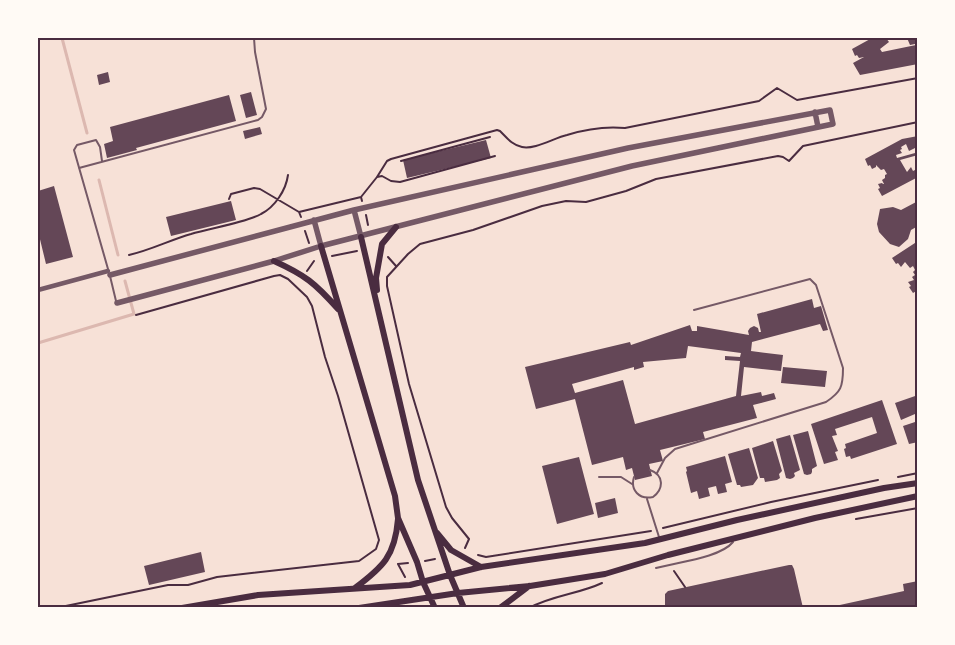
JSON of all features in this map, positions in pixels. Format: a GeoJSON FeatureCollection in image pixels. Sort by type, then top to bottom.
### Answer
{"type":"FeatureCollection","features":[{"type":"Feature","properties":{"kind":"main road"},"geometry":{"type":"LineString","coordinates":[[378,307],[376,278],[382,244],[396,227]]}},
{"type":"Feature","properties":{"kind":"main road"},"geometry":{"type":"LineString","coordinates":[[361,236],[418,480],[450,575],[464,608]]}},
{"type":"Feature","properties":{"kind":"main road"},"geometry":{"type":"LineString","coordinates":[[321,246],[395,496],[398,518],[397,536],[388,558],[373,574],[354,588]]}},
{"type":"Feature","properties":{"kind":"main road"},"geometry":{"type":"LineString","coordinates":[[274,261],[309,278],[340,311]]}},
{"type":"Feature","properties":{"kind":"main road"},"geometry":{"type":"LineString","coordinates":[[182,608],[258,595],[410,585],[481,568],[660,540],[737,520],[884,488],[918,483]]}},
{"type":"Feature","properties":{"kind":"main road"},"geometry":{"type":"LineString","coordinates":[[359,608],[458,593],[530,586],[605,574],[815,518],[918,496]]}},
{"type":"Feature","properties":{"kind":"main road"},"geometry":{"type":"LineString","coordinates":[[398,518],[435,608]]}},
{"type":"Feature","properties":{"kind":"main road"},"geometry":{"type":"LineString","coordinates":[[434,530],[451,550],[481,568]]}},
{"type":"Feature","properties":{"kind":"main road"},"geometry":{"type":"LineString","coordinates":[[500,608],[530,586]]}},
{"type":"Feature","properties":{"kind":"street"},"geometry":{"type":"LineString","coordinates":[[38,290],[354,210],[628,148],[830,110],[833,124],[632,166],[321,246],[274,261],[117,303]]}},
{"type":"Feature","properties":{"kind":"street"},"geometry":{"type":"LineString","coordinates":[[815,112],[818,127]]}},
{"type":"Feature","properties":{"kind":"street"},"geometry":{"type":"LineString","coordinates":[[354,210],[361,236]]}},
{"type":"Feature","properties":{"kind":"street"},"geometry":{"type":"LineString","coordinates":[[314,220],[321,246]]}},
{"type":"Feature","properties":{"kind":"lane"},"geometry":{"type":"LineString","coordinates":[[79,168],[254,122],[262,118],[266,109],[254,38]]}},
{"type":"Feature","properties":{"kind":"lane"},"geometry":{"type":"LineString","coordinates":[[102,161],[98,141],[94,140],[76,145],[74,150],[117,303]]}},
{"type":"Feature","properties":{"kind":"lane"},"geometry":{"type":"LineString","coordinates":[[657,473],[665,458],[676,450],[826,402],[837,394],[843,380],[843,368],[816,285],[810,279],[694,310]]}},
{"type":"Feature","properties":{"kind":"lane"},"geometry":{"type":"LineString","coordinates":[[599,477],[621,478],[632,484],[637,494],[647,498],[653,497],[661,489],[660,478],[657,473],[650,470]]}},
{"type":"Feature","properties":{"kind":"lane"},"geometry":{"type":"LineString","coordinates":[[632,484],[634,477]]}},
{"type":"Feature","properties":{"kind":"lane"},"geometry":{"type":"LineString","coordinates":[[647,498],[660,540]]}},
{"type":"Feature","properties":{"kind":"lane"},"geometry":{"type":"LineString","coordinates":[[656,568],[713,554],[729,547],[736,538]]}},
{"type":"Feature","properties":{"kind":"path"},"geometry":{"type":"LineString","coordinates":[[299,212],[360,197],[377,177],[386,162],[398,156],[497,130],[516,145],[529,148],[568,134],[603,126],[625,128],[759,101],[777,88],[797,100],[918,78]]}},
{"type":"Feature","properties":{"kind":"path"},"geometry":{"type":"LineString","coordinates":[[470,550],[467,547],[469,539],[452,518],[446,507],[409,384],[387,286],[387,277],[408,254],[420,244],[473,230],[542,206],[566,201],[586,202],[626,191],[656,179],[778,156],[789,161],[803,146],[918,122]]}},
{"type":"Feature","properties":{"kind":"path"},"geometry":{"type":"LineString","coordinates":[[401,161],[490,137]]}},
{"type":"Feature","properties":{"kind":"path"},"geometry":{"type":"LineString","coordinates":[[377,177],[386,176],[391,181],[400,182],[495,156]]}},
{"type":"Feature","properties":{"kind":"path"},"geometry":{"type":"LineString","coordinates":[[129,255],[144,252],[188,234],[255,217],[268,209],[278,199],[285,189],[288,175]]}},
{"type":"Feature","properties":{"kind":"path"},"geometry":{"type":"LineString","coordinates":[[229,199],[231,194],[254,188],[260,189],[299,212],[314,261],[364,249]]}},
{"type":"Feature","properties":{"kind":"path"},"geometry":{"type":"LineString","coordinates":[[360,197],[371,234]]}},
{"type":"Feature","properties":{"kind":"path"},"geometry":{"type":"LineString","coordinates":[[56,608],[168,585],[188,585],[217,577],[359,561],[376,548],[379,540],[325,358],[312,306],[307,297],[285,277],[274,276],[136,315]]}},
{"type":"Feature","properties":{"kind":"path"},"geometry":{"type":"LineString","coordinates":[[890,478],[918,473]]}},
{"type":"Feature","properties":{"kind":"path"},"geometry":{"type":"LineString","coordinates":[[474,554],[486,557],[657,530],[771,502],[880,480]]}},
{"type":"Feature","properties":{"kind":"path"},"geometry":{"type":"LineString","coordinates":[[913,509],[914,515]]}},
{"type":"Feature","properties":{"kind":"path"},"geometry":{"type":"LineString","coordinates":[[669,564],[684,587]]}},
{"type":"Feature","properties":{"kind":"building"},"geometry":{"type":"Polygon","coordinates":[[[872,38],[886,38],[889,42],[880,49],[882,52],[916,45],[910,45],[907,38],[918,38],[918,64],[860,75],[853,63],[864,57],[859,58],[857,55],[855,56],[852,49],[872,38]]]}},
{"type":"Feature","properties":{"kind":"building"},"geometry":{"type":"Polygon","coordinates":[[[108,72],[110,82],[99,85],[97,75],[108,72]]]}},
{"type":"Feature","properties":{"kind":"building"},"geometry":{"type":"Polygon","coordinates":[[[251,92],[257,115],[246,118],[240,95],[251,92]]]}},
{"type":"Feature","properties":{"kind":"building"},"geometry":{"type":"Polygon","coordinates":[[[229,95],[236,121],[136,148],[137,150],[107,158],[104,144],[113,141],[110,127],[229,95]]]}},
{"type":"Feature","properties":{"kind":"building"},"geometry":{"type":"Polygon","coordinates":[[[260,127],[262,134],[245,139],[243,131],[260,127]]]}},
{"type":"Feature","properties":{"kind":"building"},"geometry":{"type":"Polygon","coordinates":[[[918,136],[918,155],[900,160],[907,172],[911,167],[913,171],[915,170],[918,177],[882,196],[878,189],[880,188],[878,184],[884,184],[882,180],[887,174],[884,169],[881,170],[876,165],[872,169],[870,165],[868,166],[865,159],[902,139],[918,136]],[[906,144],[901,147],[902,153],[896,155],[897,158],[915,153],[915,148],[909,151],[906,144]]]}},
{"type":"Feature","properties":{"kind":"building"},"geometry":{"type":"Polygon","coordinates":[[[486,140],[491,158],[407,178],[403,160],[486,140]]]}},
{"type":"Feature","properties":{"kind":"building"},"geometry":{"type":"Polygon","coordinates":[[[54,186],[73,257],[46,264],[38,231],[38,191],[54,186]]]}},
{"type":"Feature","properties":{"kind":"building"},"geometry":{"type":"Polygon","coordinates":[[[231,201],[236,220],[171,236],[166,217],[231,201]]]}},
{"type":"Feature","properties":{"kind":"building"},"geometry":{"type":"Polygon","coordinates":[[[918,201],[918,226],[911,230],[908,239],[899,247],[890,244],[879,232],[877,224],[880,209],[893,207],[901,210],[918,201]]]}},
{"type":"Feature","properties":{"kind":"building"},"geometry":{"type":"Polygon","coordinates":[[[918,241],[918,290],[913,293],[908,282],[914,280],[912,277],[915,275],[913,266],[910,268],[905,262],[901,267],[892,258],[918,241]]]}},
{"type":"Feature","properties":{"kind":"building"},"geometry":{"type":"Polygon","coordinates":[[[812,299],[814,308],[821,306],[828,330],[823,331],[820,324],[752,342],[751,351],[783,355],[781,371],[744,367],[741,396],[761,392],[762,396],[774,393],[776,399],[753,405],[757,418],[703,432],[705,439],[660,450],[663,461],[649,464],[652,476],[635,480],[632,468],[626,470],[623,457],[592,465],[575,399],[536,409],[525,367],[630,342],[631,345],[690,325],[692,331],[697,331],[697,326],[749,335],[748,331],[754,326],[761,332],[757,314],[812,299]],[[688,346],[686,358],[643,362],[644,367],[634,370],[634,367],[572,384],[575,393],[623,380],[635,424],[736,396],[740,361],[725,360],[725,356],[740,357],[741,353],[688,346]]]}},
{"type":"Feature","properties":{"kind":"building"},"geometry":{"type":"Polygon","coordinates":[[[783,367],[827,371],[825,387],[781,383],[783,367]]]}},
{"type":"Feature","properties":{"kind":"building"},"geometry":{"type":"Polygon","coordinates":[[[918,395],[918,419],[915,414],[901,420],[895,403],[918,395]]]}},
{"type":"Feature","properties":{"kind":"building"},"geometry":{"type":"Polygon","coordinates":[[[882,400],[897,444],[851,459],[850,456],[846,457],[845,444],[877,433],[872,417],[835,429],[837,435],[832,436],[838,451],[835,452],[838,460],[824,464],[811,424],[882,400]]]}},
{"type":"Feature","properties":{"kind":"building"},"geometry":{"type":"Polygon","coordinates":[[[918,421],[918,442],[909,444],[903,426],[918,421]]]}},
{"type":"Feature","properties":{"kind":"building"},"geometry":{"type":"Polygon","coordinates":[[[808,431],[817,466],[812,469],[811,474],[807,475],[804,474],[793,435],[808,431]]]}},
{"type":"Feature","properties":{"kind":"building"},"geometry":{"type":"Polygon","coordinates":[[[790,435],[800,470],[794,473],[795,476],[790,479],[786,478],[776,439],[790,435]]]}},
{"type":"Feature","properties":{"kind":"building"},"geometry":{"type":"Polygon","coordinates":[[[773,441],[782,471],[779,474],[780,478],[777,480],[765,482],[764,478],[760,478],[752,448],[773,441]]]}},
{"type":"Feature","properties":{"kind":"building"},"geometry":{"type":"Polygon","coordinates":[[[749,448],[758,478],[753,485],[741,487],[737,485],[728,454],[749,448]]]}},
{"type":"Feature","properties":{"kind":"building"},"geometry":{"type":"Polygon","coordinates":[[[725,456],[732,482],[725,484],[727,492],[718,494],[716,486],[708,488],[710,496],[699,499],[697,491],[691,493],[686,467],[725,456]]]}},
{"type":"Feature","properties":{"kind":"building"},"geometry":{"type":"Polygon","coordinates":[[[579,457],[594,514],[557,524],[542,466],[579,457]]]}},
{"type":"Feature","properties":{"kind":"building"},"geometry":{"type":"Polygon","coordinates":[[[615,498],[618,513],[598,518],[595,503],[615,498]]]}},
{"type":"Feature","properties":{"kind":"building"},"geometry":{"type":"Polygon","coordinates":[[[201,552],[205,572],[149,585],[144,566],[201,552]]]}},
{"type":"Feature","properties":{"kind":"building"},"geometry":{"type":"Polygon","coordinates":[[[792,565],[794,569],[803,608],[665,608],[665,594],[668,591],[792,565]]]}},
{"type":"Feature","properties":{"kind":"building"},"geometry":{"type":"Polygon","coordinates":[[[918,581],[918,608],[826,608],[904,591],[903,584],[918,581]]]}},
{"type":"Feature","properties":{"kind":"waterway"},"geometry":{"type":"LineString","coordinates":[[62,38],[87,133]]}},
{"type":"Feature","properties":{"kind":"waterway"},"geometry":{"type":"LineString","coordinates":[[99,180],[118,255]]}},
{"type":"Feature","properties":{"kind":"waterway"},"geometry":{"type":"LineString","coordinates":[[38,343],[134,314],[125,281]]}}]}
